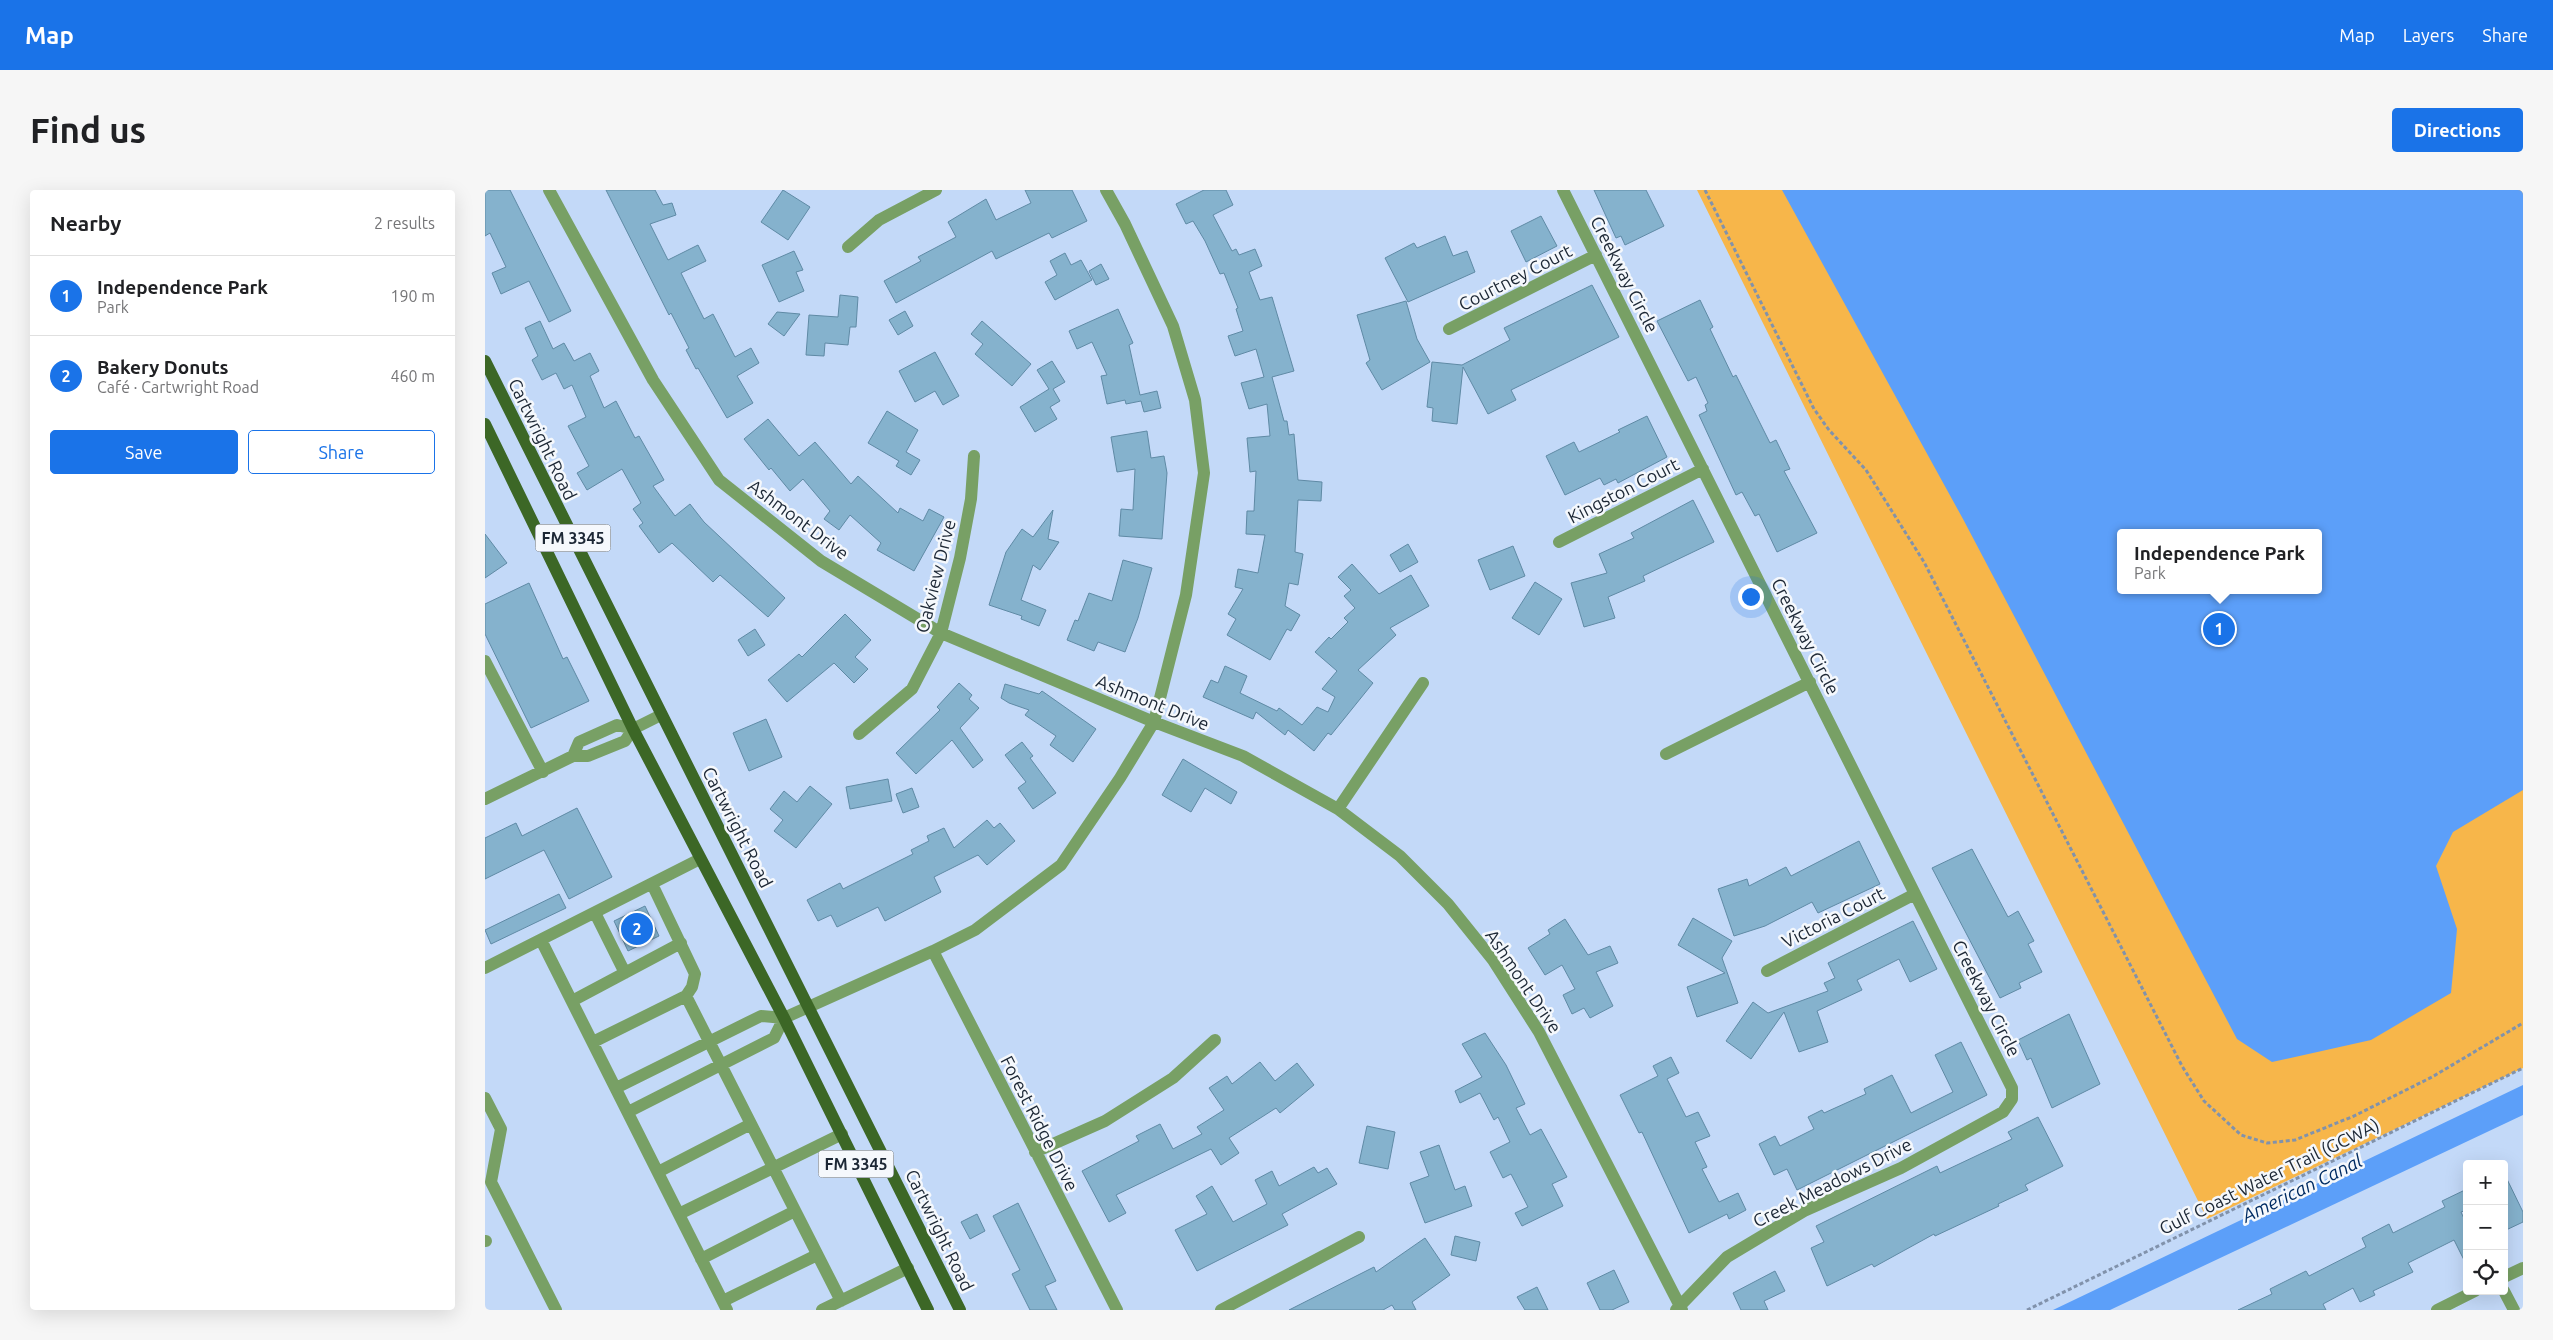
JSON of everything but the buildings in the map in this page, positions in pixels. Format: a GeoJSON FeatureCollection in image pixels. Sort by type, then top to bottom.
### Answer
{"type":"FeatureCollection","features":[{"type":"Feature","properties":{"kind":"main road","name":"Cartwright Road"},"geometry":{"type":"LineString","coordinates":[[485,361],[661,715],[810,1005],[960,1310]]}},
{"type":"Feature","properties":{"kind":"main road","name":"FM 3345"},"geometry":{"type":"LineString","coordinates":[[485,424],[633,729],[783,1018],[928,1310]]}},
{"type":"Feature","properties":{"kind":"street","name":"Ashmont Drive"},"geometry":{"type":"LineString","coordinates":[[549,190],[653,380],[719,480],[821,561],[941,633],[1153,722],[1243,756],[1338,809],[1400,856],[1448,904],[1493,960],[1539,1032],[1680,1309]]}},
{"type":"Feature","properties":{"kind":"street"},"geometry":{"type":"LineString","coordinates":[[848,247],[879,220],[937,190]]}},
{"type":"Feature","properties":{"kind":"street"},"geometry":{"type":"LineString","coordinates":[[615,1088],[761,1016],[783,1018],[933,951],[975,930],[1061,865],[1120,778],[1153,722],[1187,595],[1204,473],[1195,400],[1173,326],[1125,224],[1106,190]]}},
{"type":"Feature","properties":{"kind":"street","name":"Creekway Circle"},"geometry":{"type":"LineString","coordinates":[[1563,190],[2012,1088],[2011,1099]]}},
{"type":"Feature","properties":{"kind":"street","name":"Courtney Court"},"geometry":{"type":"LineString","coordinates":[[1449,330],[1596,255]]}},
{"type":"Feature","properties":{"kind":"street","name":"Oakview Drive"},"geometry":{"type":"LineString","coordinates":[[859,734],[912,689],[941,633],[968,516],[974,456]]}},
{"type":"Feature","properties":{"kind":"street","name":"Kingston Court"},"geometry":{"type":"LineString","coordinates":[[1559,542],[1703,469]]}},
{"type":"Feature","properties":{"kind":"street"},"geometry":{"type":"LineString","coordinates":[[485,661],[543,772]]}},
{"type":"Feature","properties":{"kind":"street"},"geometry":{"type":"LineString","coordinates":[[1666,754],[1810,682]]}},
{"type":"Feature","properties":{"kind":"street"},"geometry":{"type":"LineString","coordinates":[[1338,809],[1423,683]]}},
{"type":"Feature","properties":{"kind":"street"},"geometry":{"type":"LineString","coordinates":[[485,799],[573,756],[588,756],[625,741],[633,729],[661,715]]}},
{"type":"Feature","properties":{"kind":"street"},"geometry":{"type":"LineString","coordinates":[[573,756],[579,742],[609,728],[617,725],[633,729]]}},
{"type":"Feature","properties":{"kind":"street"},"geometry":{"type":"LineString","coordinates":[[485,968],[701,859]]}},
{"type":"Feature","properties":{"kind":"street"},"geometry":{"type":"LineString","coordinates":[[593,1042],[686,996],[692,987],[695,974],[652,884]]}},
{"type":"Feature","properties":{"kind":"street","name":"Victoria Court"},"geometry":{"type":"LineString","coordinates":[[1767,971],[1915,894]]}},
{"type":"Feature","properties":{"kind":"street"},"geometry":{"type":"LineString","coordinates":[[595,912],[625,972]]}},
{"type":"Feature","properties":{"kind":"street"},"geometry":{"type":"LineString","coordinates":[[541,940],[725,1305],[817,1255]]}},
{"type":"Feature","properties":{"kind":"street"},"geometry":{"type":"LineString","coordinates":[[572,1001],[681,943]]}},
{"type":"Feature","properties":{"kind":"street","name":"Forest Ridge Drive"},"geometry":{"type":"LineString","coordinates":[[933,951],[1117,1310]]}},
{"type":"Feature","properties":{"kind":"street"},"geometry":{"type":"LineString","coordinates":[[686,996],[841,1301]]}},
{"type":"Feature","properties":{"kind":"street"},"geometry":{"type":"LineString","coordinates":[[628,1112],[774,1038],[783,1018]]}},
{"type":"Feature","properties":{"kind":"street"},"geometry":{"type":"LineString","coordinates":[[1035,1152],[1105,1121],[1173,1078],[1215,1040]]}},
{"type":"Feature","properties":{"kind":"street"},"geometry":{"type":"LineString","coordinates":[[485,1098],[501,1129],[491,1182],[556,1310]]}},
{"type":"Feature","properties":{"kind":"street","name":"Creek Meadows Drive"},"geometry":{"type":"LineString","coordinates":[[1680,1309],[1727,1257],[1804,1211],[1901,1168],[1995,1117],[2003,1112],[2011,1099]]}},
{"type":"Feature","properties":{"kind":"street"},"geometry":{"type":"LineString","coordinates":[[658,1172],[751,1124]]}},
{"type":"Feature","properties":{"kind":"street"},"geometry":{"type":"LineString","coordinates":[[679,1214],[841,1134]]}},
{"type":"Feature","properties":{"kind":"street"},"geometry":{"type":"LineString","coordinates":[[701,1258],[795,1211]]}},
{"type":"Feature","properties":{"kind":"street"},"geometry":{"type":"LineString","coordinates":[[1221,1310],[1359,1237]]}},
{"type":"Feature","properties":{"kind":"street"},"geometry":{"type":"LineString","coordinates":[[822,1310],[908,1268]]}},
{"type":"Feature","properties":{"kind":"street"},"geometry":{"type":"LineString","coordinates":[[2508,1275],[2523,1268]]}},
{"type":"Feature","properties":{"kind":"street"},"geometry":{"type":"LineString","coordinates":[[2437,1310],[2467,1295]]}},
{"type":"Feature","properties":{"kind":"street"},"geometry":{"type":"LineString","coordinates":[[2506,1295],[2514,1310]]}},
{"type":"Feature","properties":{"kind":"path"},"geometry":{"type":"LineString","coordinates":[[1705,190],[1814,409],[1829,430],[1866,470],[1924,562],[2182,1066],[2204,1101],[2241,1136],[2267,1143],[2295,1140],[2354,1116],[2431,1077],[2523,1023]]}},
{"type":"Feature","properties":{"kind":"path","name":"Gulf Coast Water Trail (GCWA)"},"geometry":{"type":"LineString","coordinates":[[2027,1310],[2523,1068]]}},
{"type":"Feature","properties":{"kind":"shaded area"},"geometry":{"type":"Polygon","coordinates":[[[1697,190],[2523,190],[2523,1068],[2207,1219],[1697,190]]]}},
{"type":"Feature","properties":{"kind":"water"},"geometry":{"type":"Polygon","coordinates":[[[1782,190],[2523,190],[2523,790],[2453,832],[2436,866],[2457,929],[2451,993],[2371,1040],[2272,1062],[2237,1039],[1963,519],[1782,190]]]}},
{"type":"Feature","properties":{"kind":"water","name":"American Canal"},"geometry":{"type":"Polygon","coordinates":[[[2523,1085],[2523,1115],[2110,1310],[2053,1310],[2523,1085]]]}},
{"type":"Feature","properties":{"kind":"place","name":"Independence Park"},"geometry":{"type":"Point","coordinates":[2219,629]}},
{"type":"Feature","properties":{"kind":"place","name":"Bakery Donuts"},"geometry":{"type":"Point","coordinates":[637,929]}}]}
